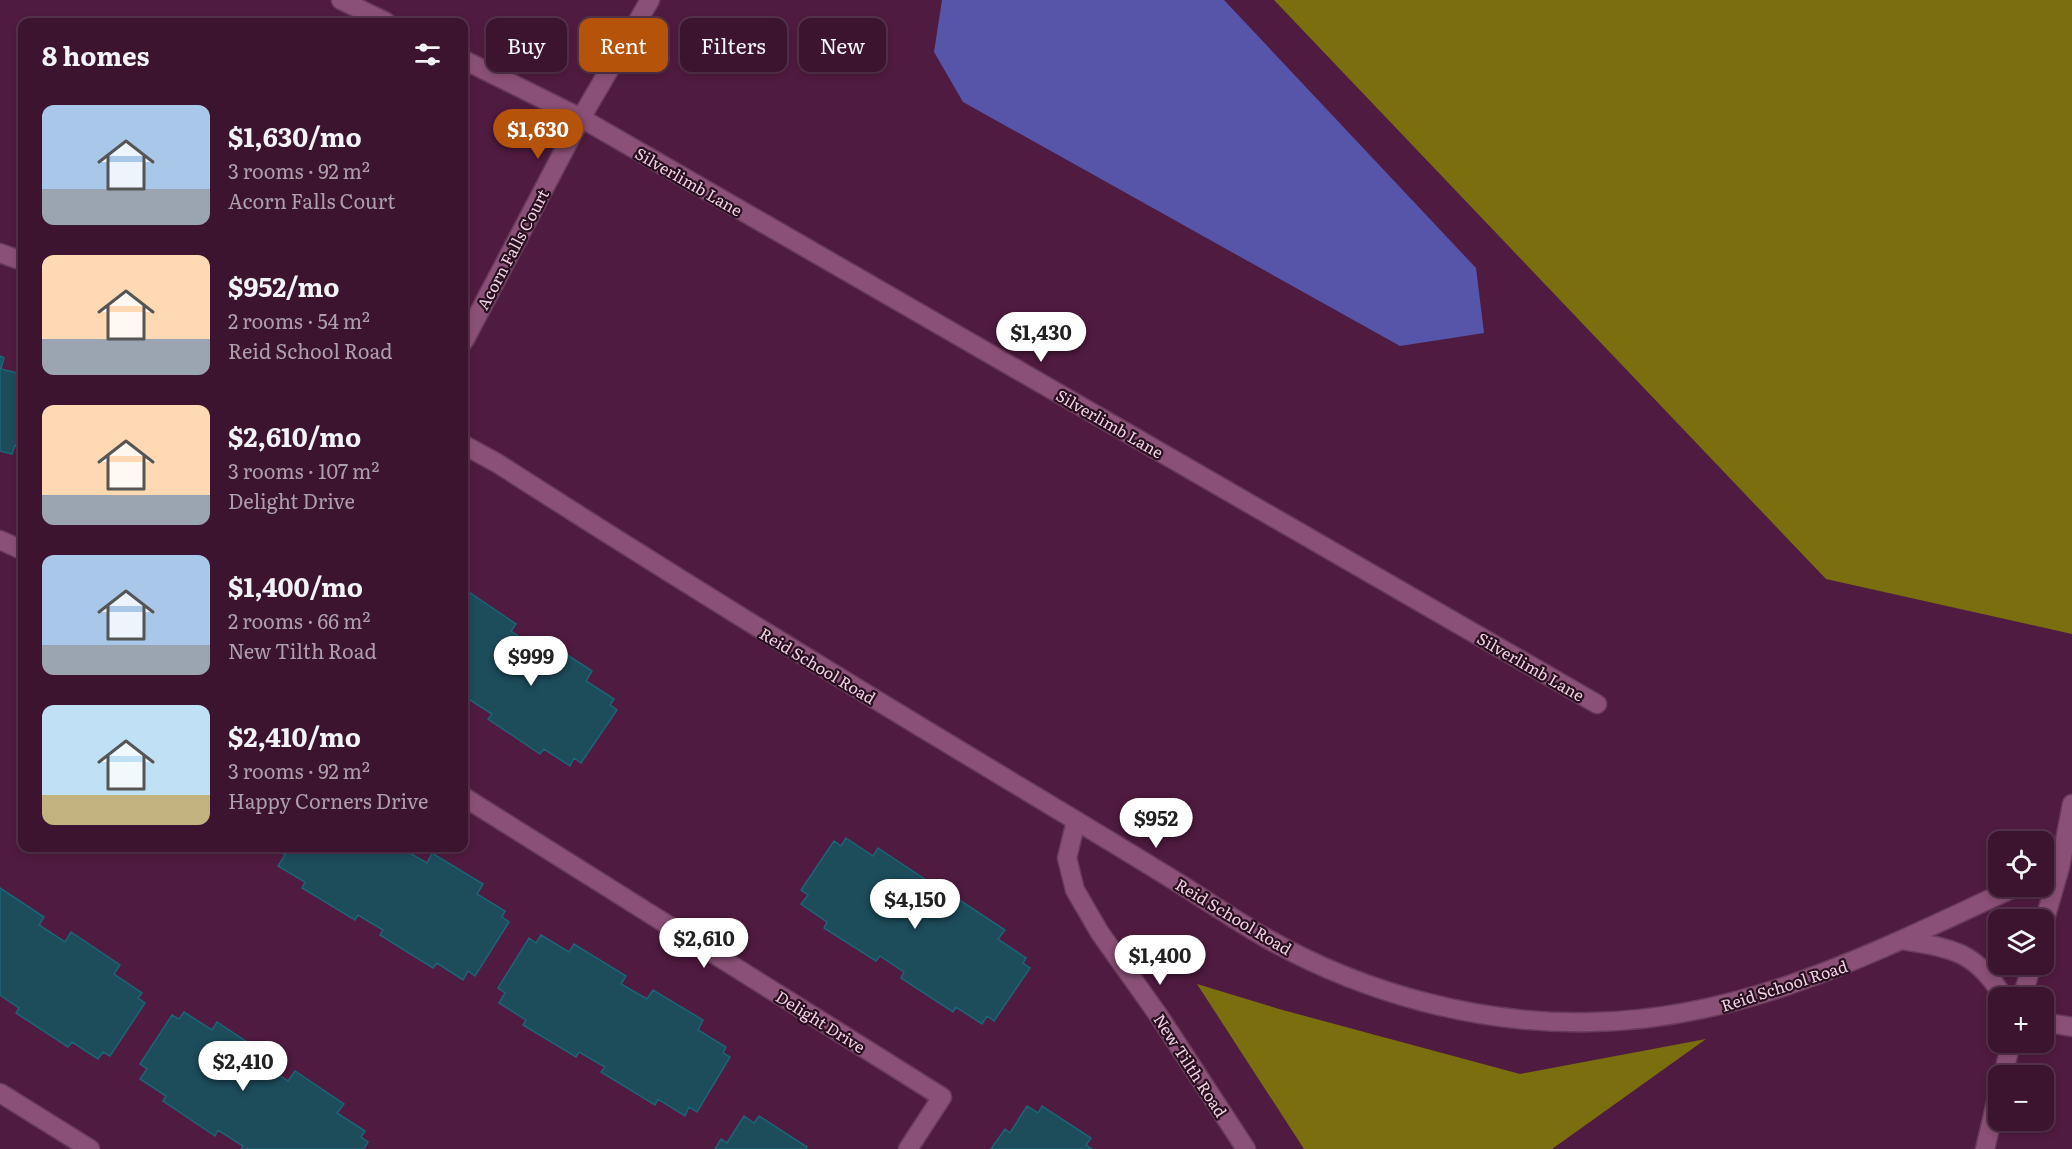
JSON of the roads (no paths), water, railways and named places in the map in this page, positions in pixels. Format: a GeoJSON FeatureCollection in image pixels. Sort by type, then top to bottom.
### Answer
{"type":"FeatureCollection","features":[{"type":"Feature","properties":{"kind":"street"},"geometry":{"type":"LineString","coordinates":[[341,0],[378,18]]}},
{"type":"Feature","properties":{"kind":"street","name":"Acorn Falls Court"},"geometry":{"type":"LineString","coordinates":[[468,333],[581,118],[650,0]]}},
{"type":"Feature","properties":{"kind":"street","name":"Silverlimb Lane"},"geometry":{"type":"LineString","coordinates":[[468,62],[581,118],[1597,704]]}},
{"type":"Feature","properties":{"kind":"street"},"geometry":{"type":"LineString","coordinates":[[0,254],[18,260]]}},
{"type":"Feature","properties":{"kind":"street","name":"Reid School Road"},"geometry":{"type":"LineString","coordinates":[[468,447],[497,463],[790,648],[1266,938],[1317,964],[1365,984],[1420,1001],[1476,1013],[1533,1020],[1590,1022],[1647,1019],[1703,1011],[1757,997],[1849,964],[1994,897]]}},
{"type":"Feature","properties":{"kind":"street"},"geometry":{"type":"LineString","coordinates":[[0,540],[18,547]]}},
{"type":"Feature","properties":{"kind":"street","name":"Delight Drive"},"geometry":{"type":"LineString","coordinates":[[468,800],[942,1097],[908,1149]]}},
{"type":"Feature","properties":{"kind":"street"},"geometry":{"type":"LineString","coordinates":[[2049,909],[2066,864],[2072,804]]}},
{"type":"Feature","properties":{"kind":"street","name":"New Tilth Road"},"geometry":{"type":"LineString","coordinates":[[1076,821],[1067,858],[1075,890],[1100,933],[1160,1016],[1246,1149]]}},
{"type":"Feature","properties":{"kind":"street"},"geometry":{"type":"LineString","coordinates":[[1901,940],[1967,955],[1982,967],[1996,987]]}},
{"type":"Feature","properties":{"kind":"street"},"geometry":{"type":"LineString","coordinates":[[2054,1024],[2072,1027]]}},
{"type":"Feature","properties":{"kind":"street"},"geometry":{"type":"LineString","coordinates":[[0,1093],[90,1149]]}},
{"type":"Feature","properties":{"kind":"street"},"geometry":{"type":"LineString","coordinates":[[1985,1149],[1989,1131]]}}]}
